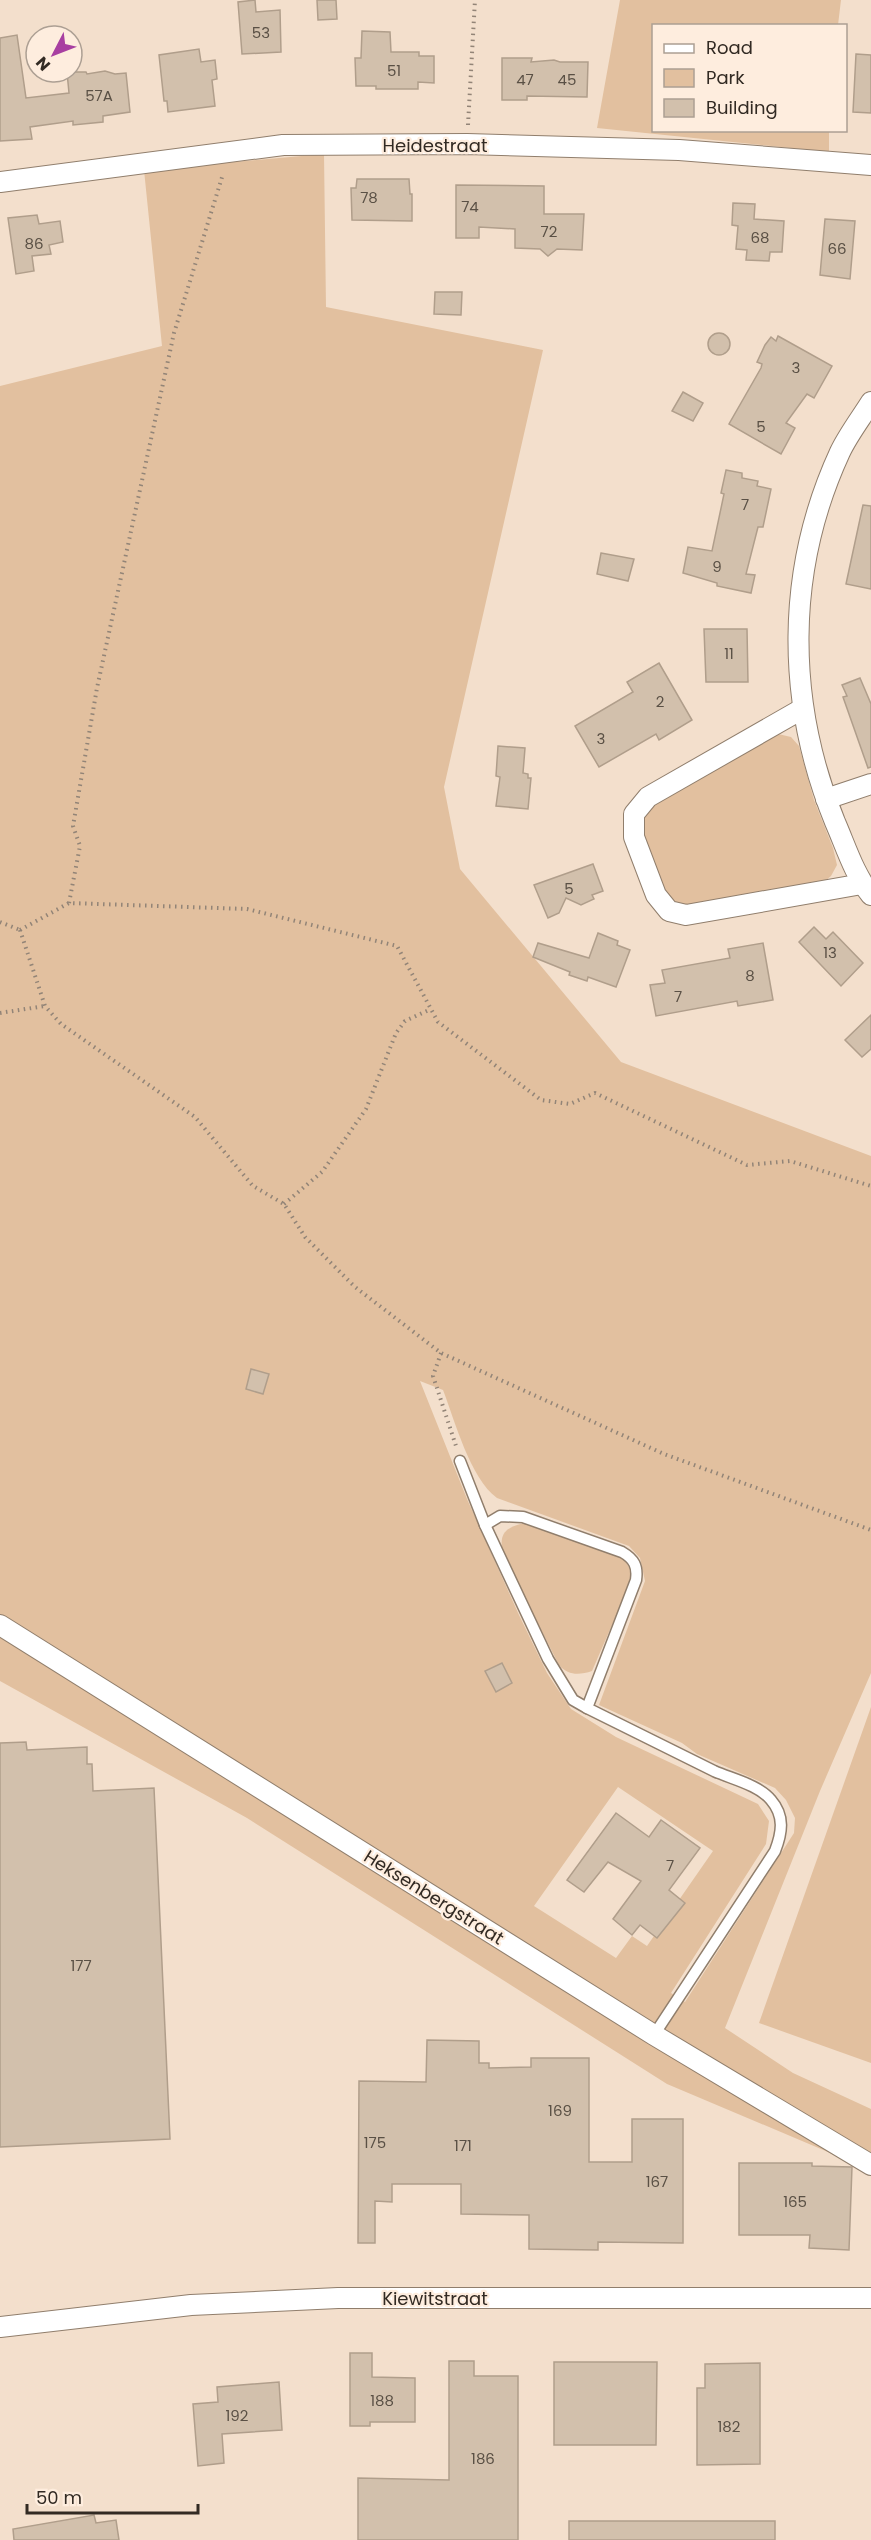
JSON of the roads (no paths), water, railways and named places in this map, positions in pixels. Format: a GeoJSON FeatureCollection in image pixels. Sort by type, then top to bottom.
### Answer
{"type":"FeatureCollection","features":[{"type":"Feature","properties":{"kind":"street","name":"Heidestraat"},"geometry":{"type":"LineString","coordinates":[[0,182],[283,145],[467,144],[679,150],[871,165]]}},
{"type":"Feature","properties":{"kind":"street"},"geometry":{"type":"LineString","coordinates":[[802,709],[648,797],[634,814],[634,837],[656,895],[669,911],[686,915],[867,890],[825,800],[814,766],[802,709],[796,630],[807,549],[821,500],[840,451],[871,402]]}},
{"type":"Feature","properties":{"kind":"street"},"geometry":{"type":"LineString","coordinates":[[825,800],[871,784]]}},
{"type":"Feature","properties":{"kind":"street","name":"Heksenbergstraat"},"geometry":{"type":"LineString","coordinates":[[0,1625],[654,2035],[871,2165]]}},
{"type":"Feature","properties":{"kind":"street","name":"Kiewitstraat"},"geometry":{"type":"LineString","coordinates":[[0,2327],[191,2305],[338,2298],[871,2298]]}},
{"type":"Feature","properties":{"kind":"lane"},"geometry":{"type":"LineString","coordinates":[[460,1461],[485,1525],[564,1688],[573,1700],[716,1772],[761,1791],[770,1798],[780,1815],[782,1826],[775,1851],[654,2035]]}},
{"type":"Feature","properties":{"kind":"lane"},"geometry":{"type":"LineString","coordinates":[[485,1525],[500,1516],[523,1517],[622,1552],[635,1563],[636,1580],[587,1708]]}}]}
